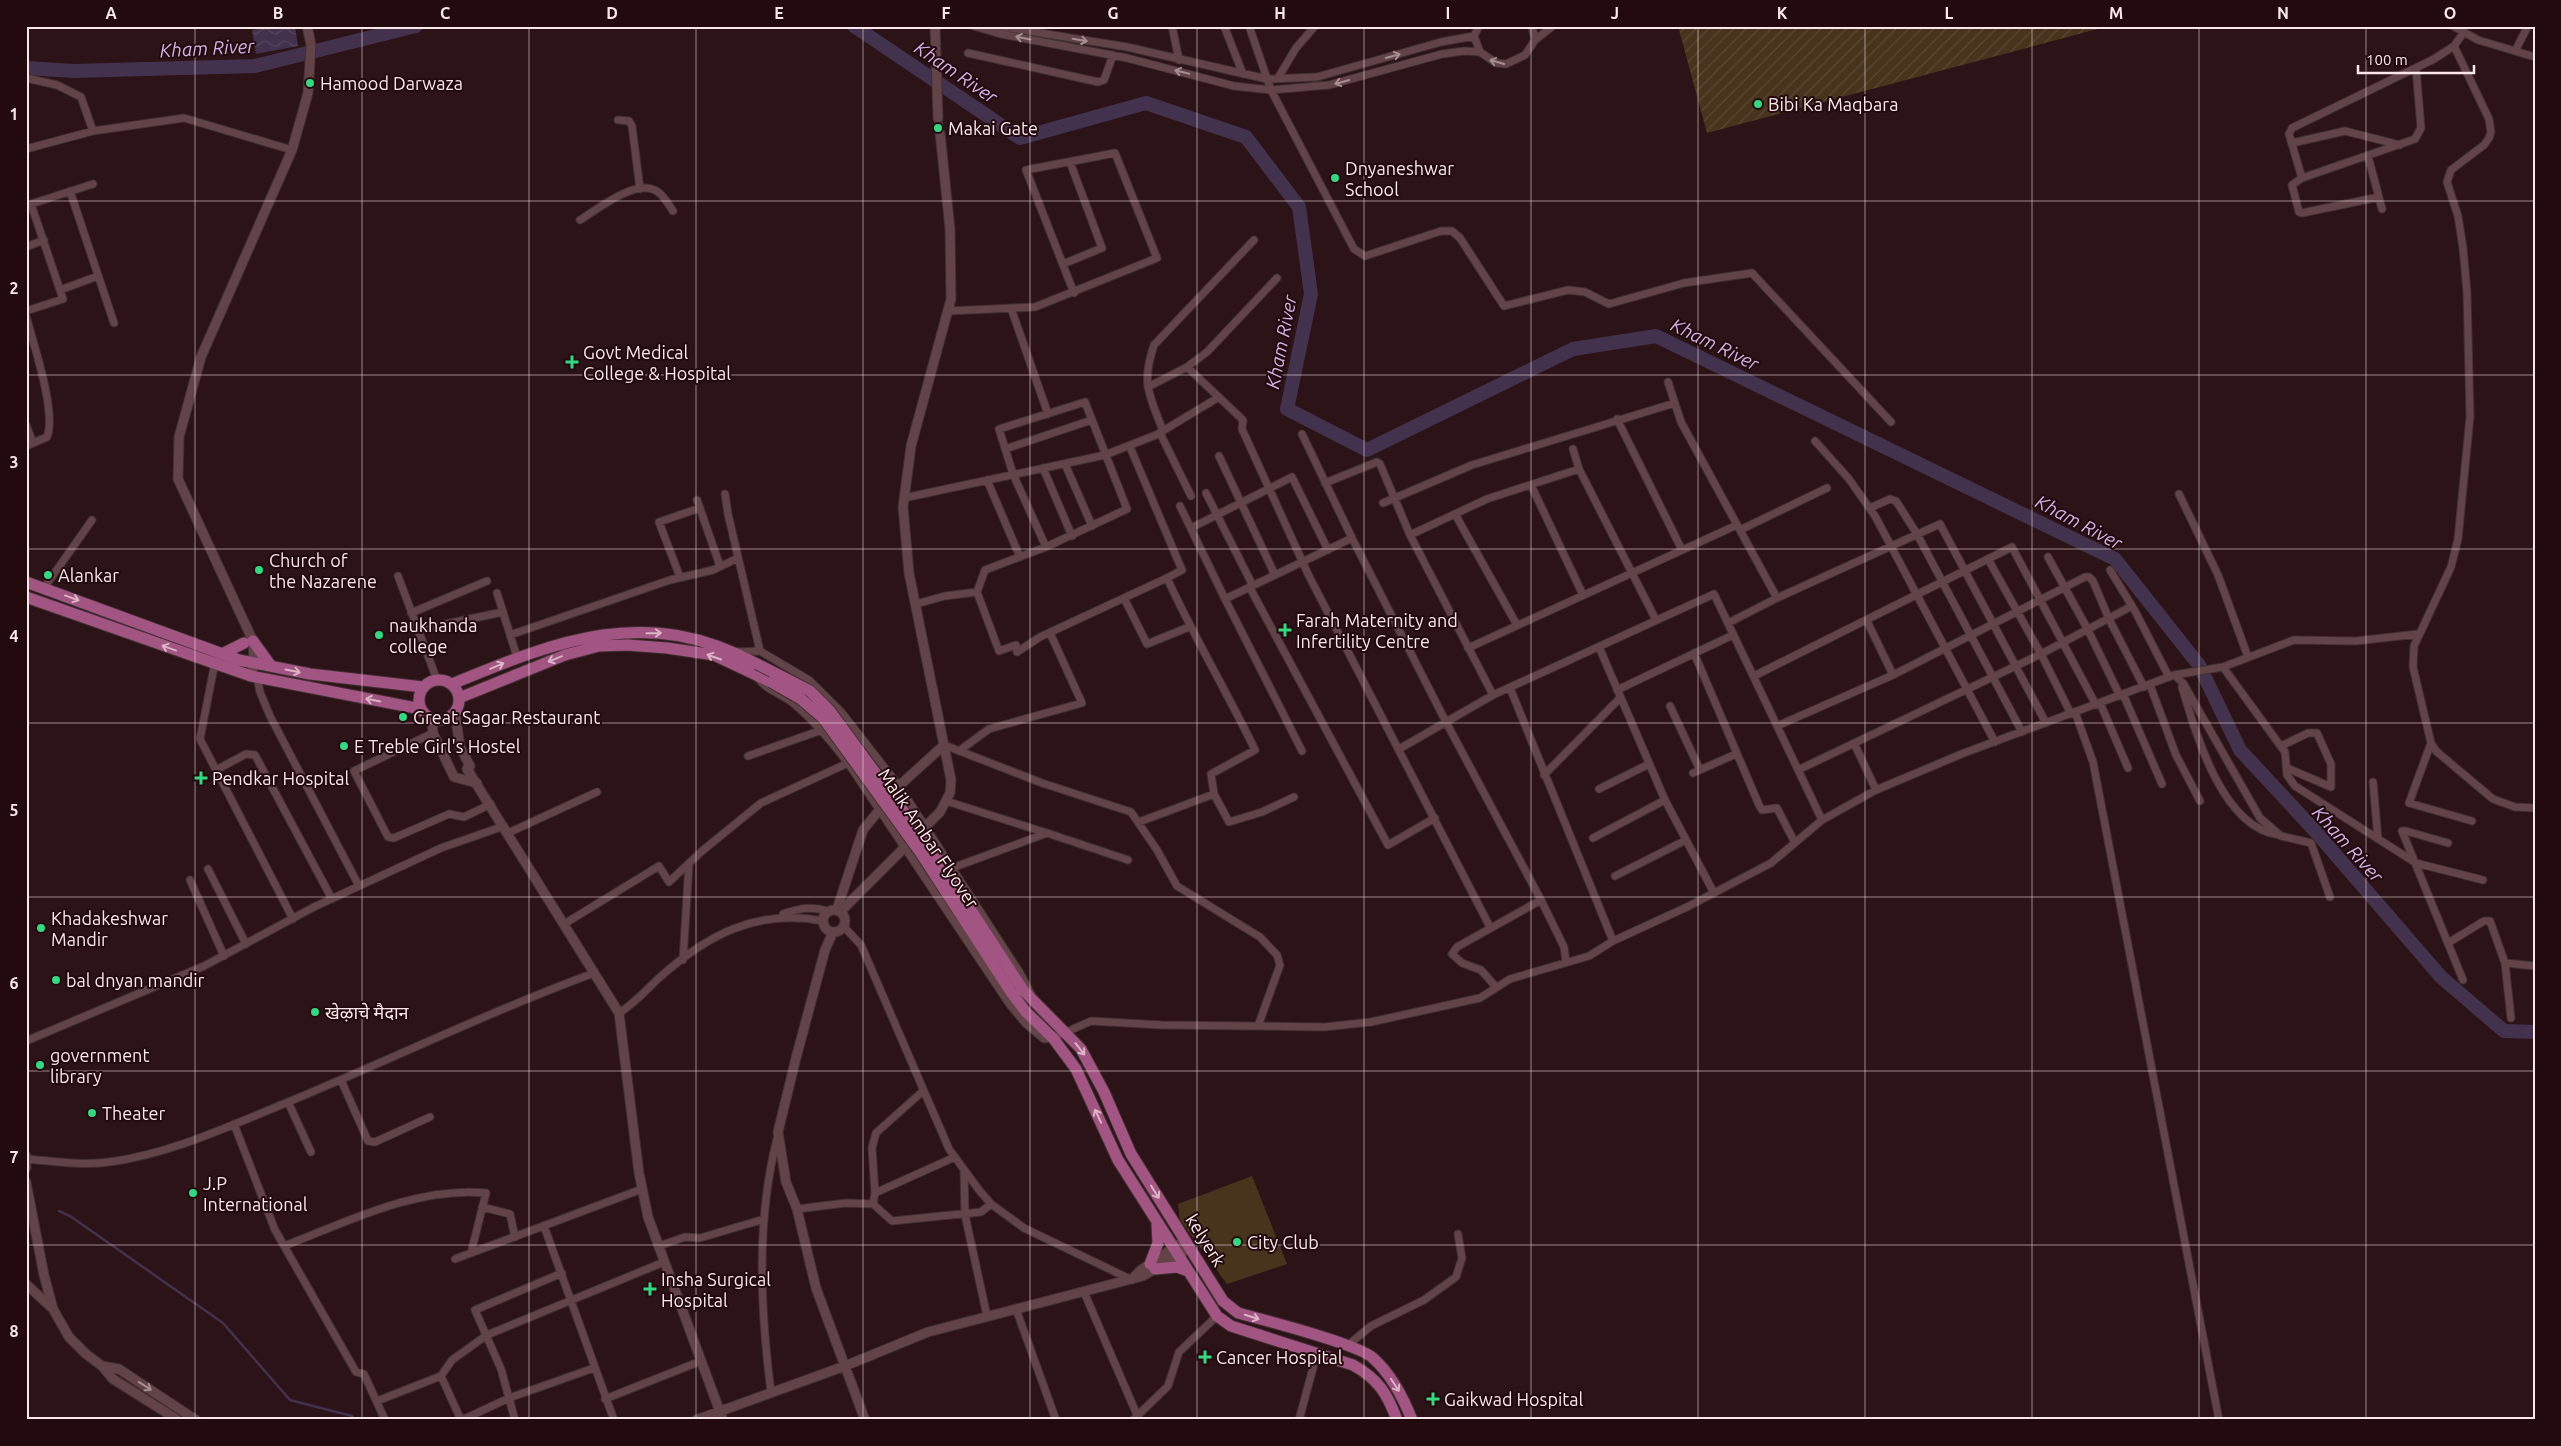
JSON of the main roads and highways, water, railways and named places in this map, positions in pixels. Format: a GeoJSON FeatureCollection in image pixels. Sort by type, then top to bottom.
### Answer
{"type":"FeatureCollection","features":[{"type":"Feature","properties":{"kind":"main road"},"geometry":{"type":"LineString","coordinates":[[26,582],[239,660],[310,674],[423,687],[437,680],[452,684],[459,698],[455,713],[444,720],[432,719],[421,709],[234,671],[26,597]]}},
{"type":"Feature","properties":{"kind":"main road","name":"Malik Ambar Flyover"},"geometry":{"type":"LineString","coordinates":[[452,684],[517,657],[579,638],[663,633],[715,644],[735,652],[810,691],[830,711],[928,846],[1023,990],[1034,1001]]}},
{"type":"Feature","properties":{"kind":"main road"},"geometry":{"type":"LineString","coordinates":[[219,653],[249,642],[271,666]]}},
{"type":"Feature","properties":{"kind":"main road","name":"Malik Ambar Flyover"},"geometry":{"type":"LineString","coordinates":[[459,698],[565,655],[599,646],[659,647],[714,655],[758,678],[771,682],[801,699],[823,718],[841,741],[920,852],[1011,992],[1038,1024],[1053,1038],[1076,1069],[1112,1146],[1216,1316],[1231,1326],[1353,1365],[1370,1375],[1382,1388],[1396,1420]]}},
{"type":"Feature","properties":{"kind":"main road"},"geometry":{"type":"LineString","coordinates":[[421,709],[419,698],[423,687]]}},
{"type":"Feature","properties":{"kind":"main road","name":"kelyerk"},"geometry":{"type":"LineString","coordinates":[[1034,1001],[1081,1049],[1104,1092],[1131,1154],[1224,1301],[1238,1313],[1346,1346],[1372,1356],[1392,1379],[1403,1397],[1412,1420]]}},
{"type":"Feature","properties":{"kind":"main road"},"geometry":{"type":"LineString","coordinates":[[1112,1146],[1125,1140]]}},
{"type":"Feature","properties":{"kind":"main road"},"geometry":{"type":"LineString","coordinates":[[1157,1221],[1158,1243],[1152,1266],[1177,1267],[1188,1270]]}},
{"type":"Feature","properties":{"kind":"water"},"geometry":{"type":"Polygon","coordinates":[[[276,26],[295,26],[298,46],[256,54],[252,30],[276,26]]]}},
{"type":"Feature","properties":{"kind":"waterway","name":"Kham River"},"geometry":{"type":"LineString","coordinates":[[26,68],[74,71],[255,66],[416,26]]}},
{"type":"Feature","properties":{"kind":"waterway","name":"Kham River"},"geometry":{"type":"LineString","coordinates":[[854,26],[1020,138],[1146,103],[1246,137],[1299,207],[1311,294],[1287,409],[1367,450],[1573,349],[1656,336],[2115,559],[2199,665],[2240,750],[2316,832],[2441,977],[2504,1031],[2535,1032]]}},
{"type":"Feature","properties":{"kind":"waterway"},"geometry":{"type":"LineString","coordinates":[[59,1211],[70,1216],[223,1323],[290,1400],[352,1416],[355,1420]]}},
{"type":"Feature","properties":{"kind":"tunnel"},"geometry":{"type":"LineString","coordinates":[[938,118],[940,133]]}},
{"type":"Feature","properties":{"kind":"place","name":"Hamood Darwaza"},"geometry":{"type":"Point","coordinates":[310,83]}},
{"type":"Feature","properties":{"kind":"place","name":"Bibi Ka Maqbara"},"geometry":{"type":"Point","coordinates":[1758,104]}},
{"type":"Feature","properties":{"kind":"place","name":"Makai Gate"},"geometry":{"type":"Point","coordinates":[938,128]}},
{"type":"Feature","properties":{"kind":"place","name":"Dnyaneshwar School"},"geometry":{"type":"Point","coordinates":[1335,178]}},
{"type":"Feature","properties":{"kind":"place","name":"Govt Medical College & Hospital"},"geometry":{"type":"Point","coordinates":[572,362]}},
{"type":"Feature","properties":{"kind":"place","name":"Church of the Nazarene"},"geometry":{"type":"Point","coordinates":[259,570]}},
{"type":"Feature","properties":{"kind":"place","name":"Alankar"},"geometry":{"type":"Point","coordinates":[48,575]}},
{"type":"Feature","properties":{"kind":"place","name":"Farah Maternity and Infertility Centre"},"geometry":{"type":"Point","coordinates":[1285,630]}},
{"type":"Feature","properties":{"kind":"place","name":"naukhanda college"},"geometry":{"type":"Point","coordinates":[379,635]}},
{"type":"Feature","properties":{"kind":"place","name":"Great Sagar Restaurant"},"geometry":{"type":"Point","coordinates":[403,717]}},
{"type":"Feature","properties":{"kind":"place","name":"E Treble Girl's Hostel"},"geometry":{"type":"Point","coordinates":[344,746]}},
{"type":"Feature","properties":{"kind":"place","name":"Pendkar Hospital"},"geometry":{"type":"Point","coordinates":[201,778]}},
{"type":"Feature","properties":{"kind":"place","name":"Khadakeshwar Mandir"},"geometry":{"type":"Point","coordinates":[41,928]}},
{"type":"Feature","properties":{"kind":"place","name":"bal dnyan mandir"},"geometry":{"type":"Point","coordinates":[56,980]}},
{"type":"Feature","properties":{"kind":"place","name":"खेऴाचे मैदान"},"geometry":{"type":"Point","coordinates":[315,1012]}},
{"type":"Feature","properties":{"kind":"place","name":"government library"},"geometry":{"type":"Point","coordinates":[40,1065]}},
{"type":"Feature","properties":{"kind":"place","name":"Theater"},"geometry":{"type":"Point","coordinates":[92,1113]}},
{"type":"Feature","properties":{"kind":"place","name":"J.P International"},"geometry":{"type":"Point","coordinates":[193,1193]}},
{"type":"Feature","properties":{"kind":"place","name":"City Club"},"geometry":{"type":"Point","coordinates":[1237,1242]}},
{"type":"Feature","properties":{"kind":"place","name":"Insha Surgical Hospital"},"geometry":{"type":"Point","coordinates":[650,1289]}},
{"type":"Feature","properties":{"kind":"place","name":"Cancer Hospital"},"geometry":{"type":"Point","coordinates":[1205,1357]}},
{"type":"Feature","properties":{"kind":"place","name":"Gaikwad Hospital"},"geometry":{"type":"Point","coordinates":[1433,1399]}}]}
